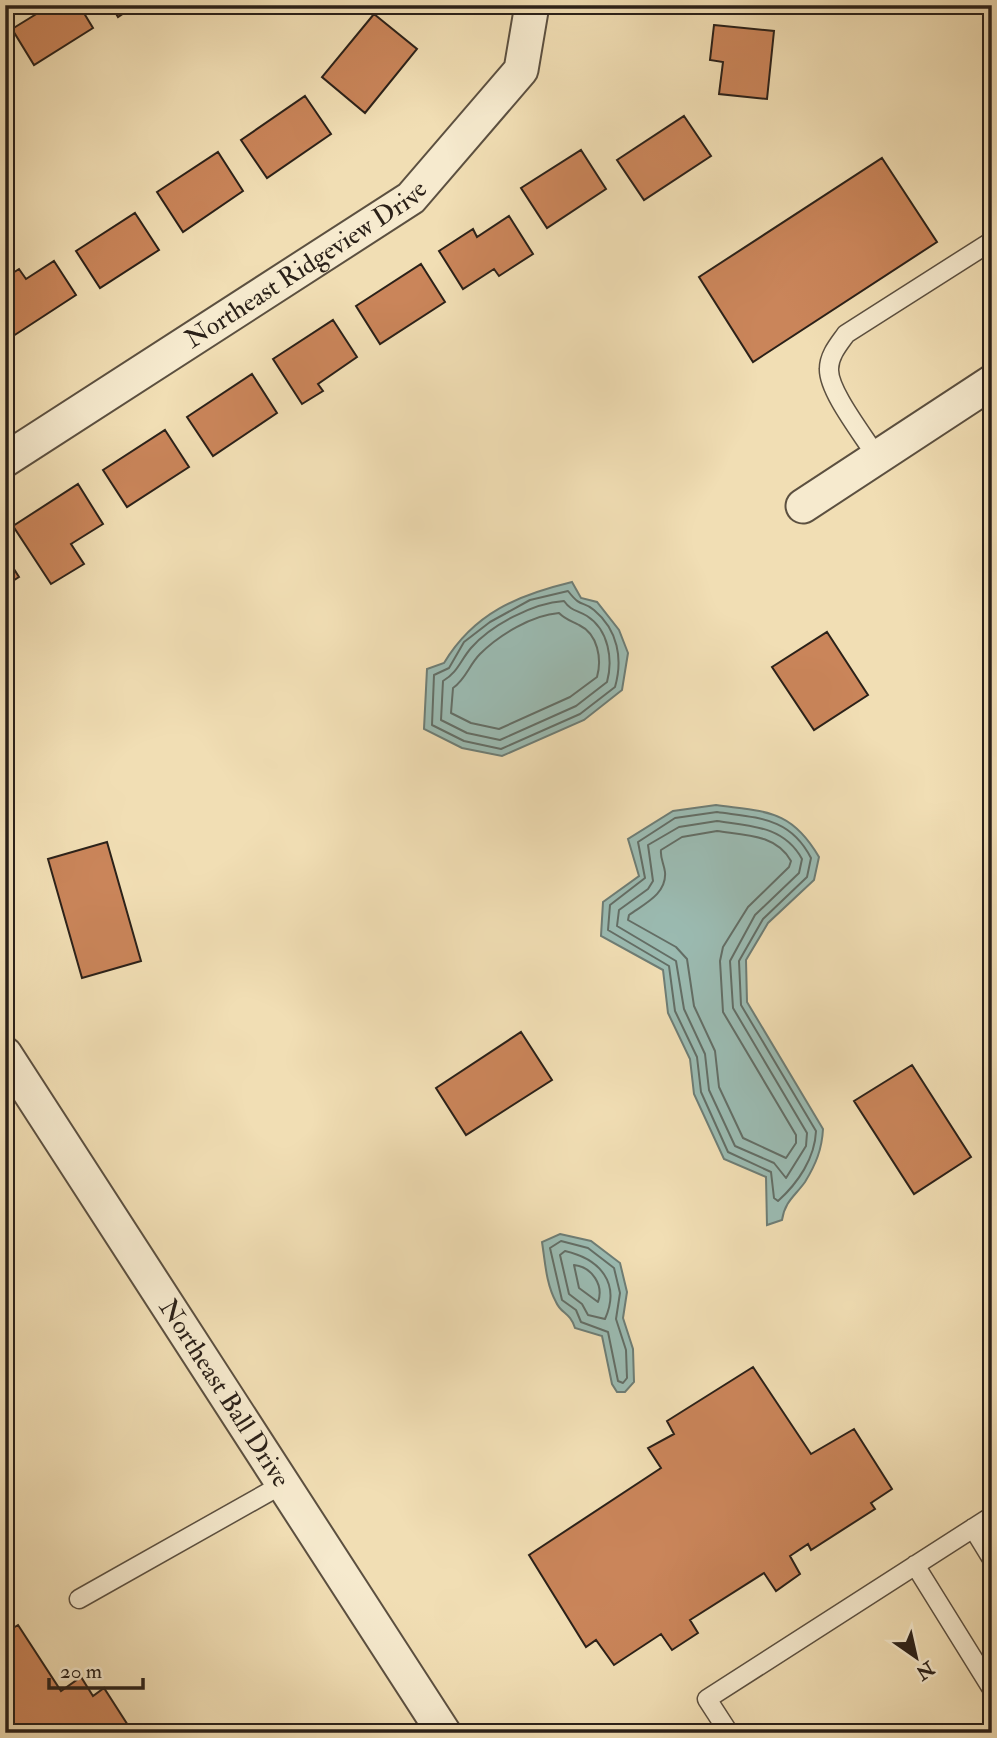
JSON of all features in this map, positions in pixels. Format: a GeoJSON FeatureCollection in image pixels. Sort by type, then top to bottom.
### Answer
{"type":"FeatureCollection","features":[{"type":"Feature","properties":{"kind":"street","name":"Northeast Ridgeview Drive"},"geometry":{"type":"LineString","coordinates":[[5,460],[411,198],[521,70],[532,5]]}},
{"type":"Feature","properties":{"kind":"street"},"geometry":{"type":"LineString","coordinates":[[803,506],[992,382]]}},
{"type":"Feature","properties":{"kind":"street","name":"Northeast Ball Drive"},"geometry":{"type":"LineString","coordinates":[[5,1054],[444,1733]]}},
{"type":"Feature","properties":{"kind":"lane"},"geometry":{"type":"LineString","coordinates":[[876,456],[832,385],[829,369],[834,351],[846,334],[992,241]]}},
{"type":"Feature","properties":{"kind":"lane"},"geometry":{"type":"LineString","coordinates":[[79,1599],[283,1484]]}},
{"type":"Feature","properties":{"kind":"lane"},"geometry":{"type":"LineString","coordinates":[[729,1733],[707,1699],[992,1516]]}},
{"type":"Feature","properties":{"kind":"lane"},"geometry":{"type":"LineString","coordinates":[[973,1528],[992,1559]]}},
{"type":"Feature","properties":{"kind":"lane"},"geometry":{"type":"LineString","coordinates":[[915,1565],[992,1689]]}},
{"type":"Feature","properties":{"kind":"water"},"geometry":{"type":"Polygon","coordinates":[[[572,582],[581,598],[597,602],[619,630],[628,653],[622,690],[584,720],[502,756],[462,748],[424,729],[427,669],[444,663],[469,631],[499,609],[533,593],[572,582]]]}},
{"type":"Feature","properties":{"kind":"water"},"geometry":{"type":"Polygon","coordinates":[[[716,805],[763,812],[787,821],[809,841],[819,857],[814,880],[768,923],[746,960],[747,1002],[823,1129],[820,1150],[805,1182],[788,1203],[782,1220],[767,1225],[766,1177],[724,1159],[694,1094],[690,1059],[668,1013],[663,970],[601,936],[603,902],[639,876],[628,839],[673,811],[716,805]]]}},
{"type":"Feature","properties":{"kind":"water"},"geometry":{"type":"Polygon","coordinates":[[[560,1234],[591,1241],[620,1263],[627,1292],[623,1318],[633,1349],[634,1382],[625,1392],[617,1392],[612,1384],[602,1336],[575,1328],[571,1319],[558,1306],[550,1288],[542,1242],[560,1234]]]}},
{"type":"Feature","properties":{"kind":"building"},"geometry":{"type":"Polygon","coordinates":[[[51,5],[79,5],[93,28],[34,65],[12,29],[51,5]]]}},
{"type":"Feature","properties":{"kind":"building"},"geometry":{"type":"Polygon","coordinates":[[[111,5],[136,5],[118,17],[111,5]]]}},
{"type":"Feature","properties":{"kind":"building"},"geometry":{"type":"Polygon","coordinates":[[[374,14],[417,49],[365,113],[322,77],[374,14]]]}},
{"type":"Feature","properties":{"kind":"building"},"geometry":{"type":"Polygon","coordinates":[[[714,25],[774,31],[767,99],[719,94],[723,62],[710,60],[714,25]]]}},
{"type":"Feature","properties":{"kind":"building"},"geometry":{"type":"Polygon","coordinates":[[[305,96],[331,134],[267,178],[241,140],[305,96]]]}},
{"type":"Feature","properties":{"kind":"building"},"geometry":{"type":"Polygon","coordinates":[[[684,116],[711,156],[644,200],[617,160],[684,116]]]}},
{"type":"Feature","properties":{"kind":"building"},"geometry":{"type":"Polygon","coordinates":[[[581,150],[606,189],[547,228],[521,188],[581,150]]]}},
{"type":"Feature","properties":{"kind":"building"},"geometry":{"type":"Polygon","coordinates":[[[218,152],[243,191],[183,232],[157,192],[218,152]]]}},
{"type":"Feature","properties":{"kind":"building"},"geometry":{"type":"Polygon","coordinates":[[[882,158],[937,242],[753,362],[699,277],[882,158]]]}},
{"type":"Feature","properties":{"kind":"building"},"geometry":{"type":"Polygon","coordinates":[[[135,213],[159,250],[100,288],[76,251],[135,213]]]}},
{"type":"Feature","properties":{"kind":"building"},"geometry":{"type":"Polygon","coordinates":[[[509,216],[533,254],[499,276],[494,269],[463,289],[439,251],[473,229],[477,237],[509,216]]]}},
{"type":"Feature","properties":{"kind":"building"},"geometry":{"type":"Polygon","coordinates":[[[54,261],[76,295],[7,340],[5,278],[19,269],[26,279],[54,261]]]}},
{"type":"Feature","properties":{"kind":"building"},"geometry":{"type":"Polygon","coordinates":[[[421,264],[445,302],[380,344],[356,306],[421,264]]]}},
{"type":"Feature","properties":{"kind":"building"},"geometry":{"type":"Polygon","coordinates":[[[333,320],[357,357],[318,384],[323,391],[302,404],[273,359],[333,320]]]}},
{"type":"Feature","properties":{"kind":"building"},"geometry":{"type":"Polygon","coordinates":[[[252,374],[277,413],[213,456],[187,417],[252,374]]]}},
{"type":"Feature","properties":{"kind":"building"},"geometry":{"type":"Polygon","coordinates":[[[165,430],[189,467],[127,507],[103,470],[165,430]]]}},
{"type":"Feature","properties":{"kind":"building"},"geometry":{"type":"Polygon","coordinates":[[[78,484],[103,524],[71,544],[84,564],[51,584],[13,526],[78,484]]]}},
{"type":"Feature","properties":{"kind":"building"},"geometry":{"type":"Polygon","coordinates":[[[5,555],[19,577],[5,586],[5,555]]]}},
{"type":"Feature","properties":{"kind":"building"},"geometry":{"type":"Polygon","coordinates":[[[827,632],[868,695],[814,730],[772,667],[827,632]]]}},
{"type":"Feature","properties":{"kind":"building"},"geometry":{"type":"Polygon","coordinates":[[[107,842],[141,961],[82,978],[48,859],[107,842]]]}},
{"type":"Feature","properties":{"kind":"building"},"geometry":{"type":"Polygon","coordinates":[[[521,1032],[552,1080],[466,1135],[436,1088],[521,1032]]]}},
{"type":"Feature","properties":{"kind":"building"},"geometry":{"type":"Polygon","coordinates":[[[912,1065],[971,1157],[914,1194],[854,1101],[912,1065]]]}},
{"type":"Feature","properties":{"kind":"building"},"geometry":{"type":"Polygon","coordinates":[[[753,1367],[811,1454],[854,1429],[892,1489],[871,1503],[875,1509],[811,1550],[808,1544],[790,1556],[800,1574],[776,1591],[764,1573],[690,1620],[698,1633],[672,1650],[661,1634],[614,1665],[596,1640],[586,1647],[529,1555],[661,1468],[648,1448],[674,1434],[667,1421],[753,1367]]]}},
{"type":"Feature","properties":{"kind":"building"},"geometry":{"type":"Polygon","coordinates":[[[18,1625],[61,1691],[81,1677],[93,1696],[104,1688],[133,1733],[5,1733],[5,1633],[18,1625]]]}}]}
